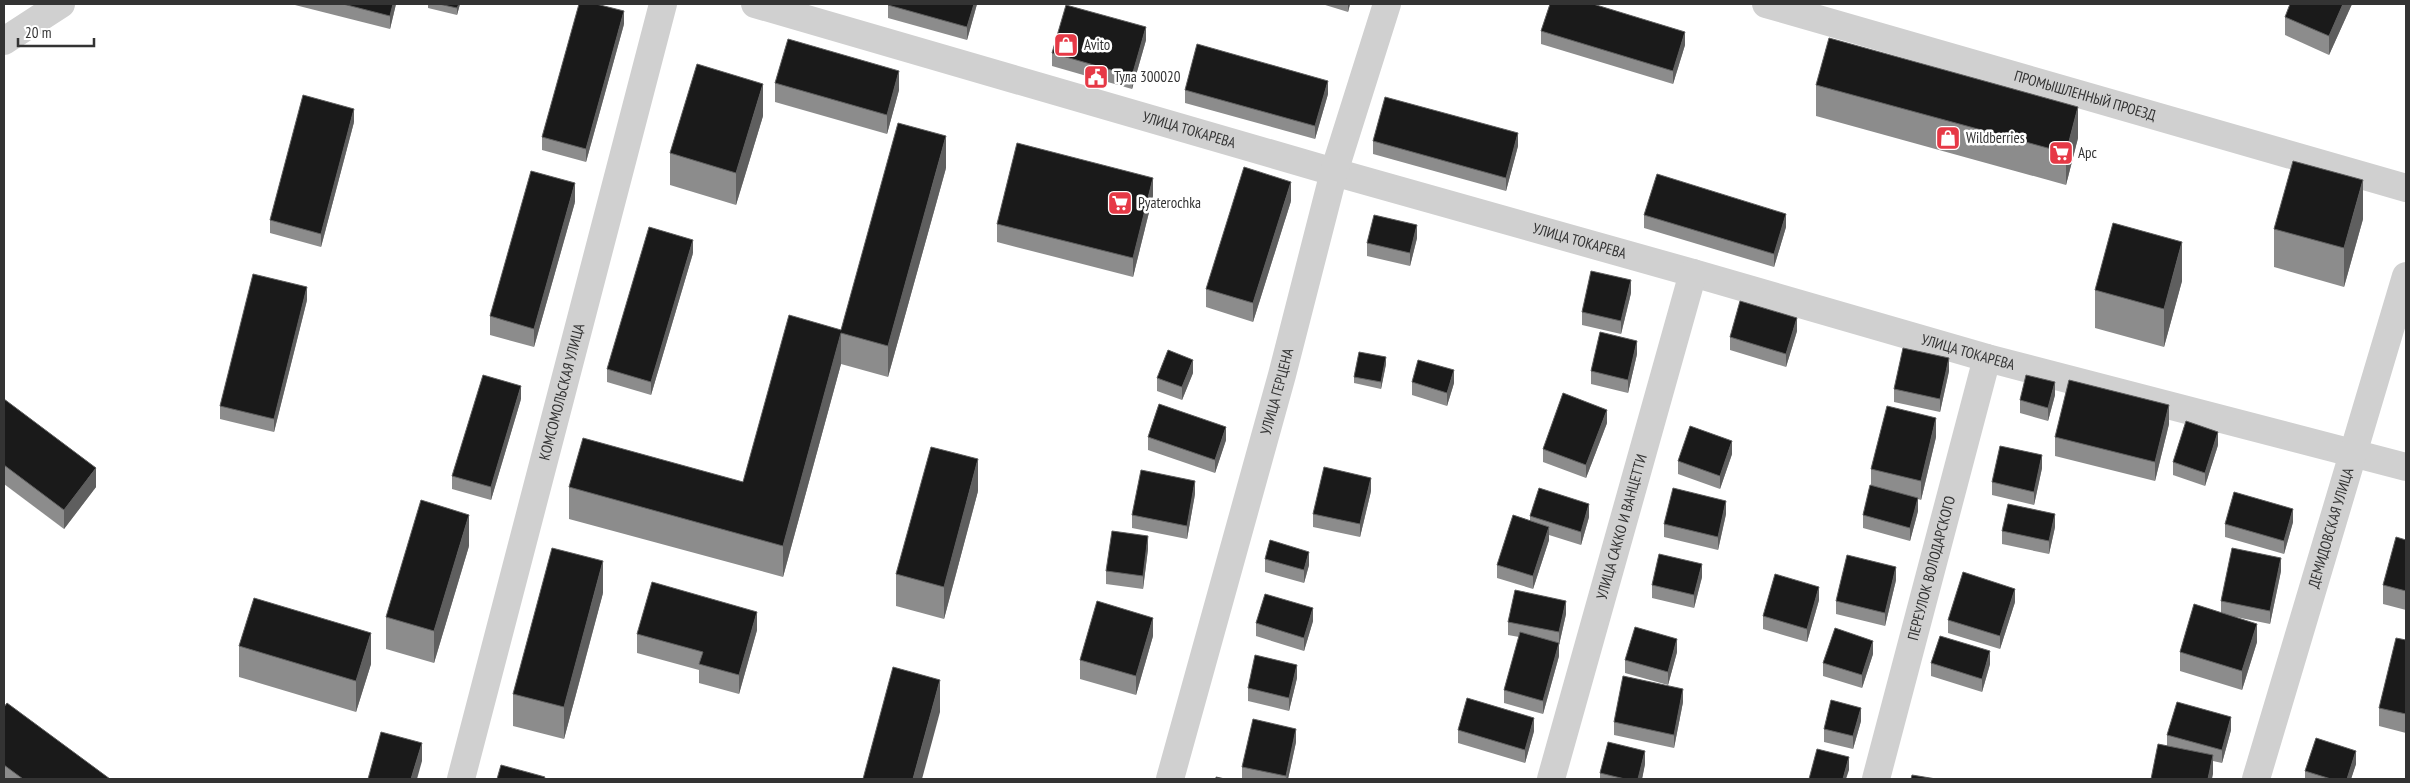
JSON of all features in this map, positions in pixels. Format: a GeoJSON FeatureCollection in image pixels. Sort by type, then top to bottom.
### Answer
{"type":"FeatureCollection","features":[{"type":"Feature","properties":{"kind":"street"},"geometry":{"type":"LineString","coordinates":[[4,42],[61,4]]}},
{"type":"Feature","properties":{"kind":"street","name":"КОМСОМОЛЬСКАЯ УЛИЦА"},"geometry":{"type":"LineString","coordinates":[[461,779],[663,4]]}},
{"type":"Feature","properties":{"kind":"street","name":"УЛИЦА ТОКАРЕВА"},"geometry":{"type":"LineString","coordinates":[[755,4],[1334,172],[1693,272],[1987,358],[2406,468]]}},
{"type":"Feature","properties":{"kind":"street","name":"УЛИЦА ГЕРЦЕНА"},"geometry":{"type":"LineString","coordinates":[[1170,779],[1282,375],[1334,172],[1387,4]]}},
{"type":"Feature","properties":{"kind":"street","name":"ПРОМЫШЛЕННЫЙ ПРОЕЗД"},"geometry":{"type":"LineString","coordinates":[[1766,4],[2406,188]]}},
{"type":"Feature","properties":{"kind":"street","name":"УЛИЦА САККО И ВАНЦЕТТИ"},"geometry":{"type":"LineString","coordinates":[[1551,779],[1693,272]]}},
{"type":"Feature","properties":{"kind":"street","name":"ДЕМИДОВСКАЯ УЛИЦА"},"geometry":{"type":"LineString","coordinates":[[2256,779],[2406,276]]}},
{"type":"Feature","properties":{"kind":"street","name":"ПЕРЕУЛОК ВОЛОДАРСКОГО"},"geometry":{"type":"LineString","coordinates":[[1876,779],[1987,358]]}},
{"type":"Feature","properties":{"kind":"building"},"geometry":{"type":"Polygon","coordinates":[[[343,4],[393,4],[390,16],[343,4]]]}},
{"type":"Feature","properties":{"kind":"building"},"geometry":{"type":"Polygon","coordinates":[[[439,4],[459,4],[457,8],[439,4]]]}},
{"type":"Feature","properties":{"kind":"building"},"geometry":{"type":"Polygon","coordinates":[[[579,4],[596,4],[624,11],[586,149],[542,137],[579,4]]]}},
{"type":"Feature","properties":{"kind":"building"},"geometry":{"type":"Polygon","coordinates":[[[888,4],[974,4],[967,27],[888,4]]]}},
{"type":"Feature","properties":{"kind":"building"},"geometry":{"type":"Polygon","coordinates":[[[1550,4],[1593,4],[1685,32],[1673,71],[1541,31],[1550,4]]]}},
{"type":"Feature","properties":{"kind":"building"},"geometry":{"type":"Polygon","coordinates":[[[2290,4],[2343,4],[2329,36],[2285,17],[2290,4]]]}},
{"type":"Feature","properties":{"kind":"building"},"geometry":{"type":"Polygon","coordinates":[[[1066,5],[1146,27],[1132,76],[1052,53],[1066,5]]]}},
{"type":"Feature","properties":{"kind":"building"},"geometry":{"type":"Polygon","coordinates":[[[1829,38],[2078,107],[2066,153],[1816,85],[1829,38]]]}},
{"type":"Feature","properties":{"kind":"building"},"geometry":{"type":"Polygon","coordinates":[[[788,39],[899,71],[887,115],[775,83],[788,39]]]}},
{"type":"Feature","properties":{"kind":"building"},"geometry":{"type":"Polygon","coordinates":[[[1197,44],[1328,81],[1315,126],[1185,90],[1197,44]]]}},
{"type":"Feature","properties":{"kind":"building"},"geometry":{"type":"Polygon","coordinates":[[[697,64],[763,84],[736,173],[670,153],[697,64]]]}},
{"type":"Feature","properties":{"kind":"building"},"geometry":{"type":"Polygon","coordinates":[[[303,95],[354,109],[321,234],[270,220],[303,95]]]}},
{"type":"Feature","properties":{"kind":"building"},"geometry":{"type":"Polygon","coordinates":[[[1385,97],[1518,133],[1506,178],[1373,141],[1385,97]]]}},
{"type":"Feature","properties":{"kind":"building"},"geometry":{"type":"Polygon","coordinates":[[[898,123],[946,136],[888,346],[841,333],[783,546],[569,487],[583,438],[743,482],[789,315],[841,330],[898,123]]]}},
{"type":"Feature","properties":{"kind":"building"},"geometry":{"type":"Polygon","coordinates":[[[1017,143],[1153,178],[1133,258],[997,224],[1017,143]]]}},
{"type":"Feature","properties":{"kind":"building"},"geometry":{"type":"Polygon","coordinates":[[[2293,161],[2363,180],[2344,248],[2274,229],[2293,161]]]}},
{"type":"Feature","properties":{"kind":"building"},"geometry":{"type":"Polygon","coordinates":[[[1244,167],[1291,182],[1253,303],[1206,289],[1244,167]]]}},
{"type":"Feature","properties":{"kind":"building"},"geometry":{"type":"Polygon","coordinates":[[[531,171],[575,183],[534,329],[490,316],[531,171]]]}},
{"type":"Feature","properties":{"kind":"building"},"geometry":{"type":"Polygon","coordinates":[[[1657,174],[1786,214],[1774,254],[1644,215],[1657,174]]]}},
{"type":"Feature","properties":{"kind":"building"},"geometry":{"type":"Polygon","coordinates":[[[1374,215],[1417,225],[1410,253],[1367,243],[1374,215]]]}},
{"type":"Feature","properties":{"kind":"building"},"geometry":{"type":"Polygon","coordinates":[[[2113,223],[2182,242],[2164,309],[2095,290],[2113,223]]]}},
{"type":"Feature","properties":{"kind":"building"},"geometry":{"type":"Polygon","coordinates":[[[649,227],[693,240],[651,382],[607,369],[649,227]]]}},
{"type":"Feature","properties":{"kind":"building"},"geometry":{"type":"Polygon","coordinates":[[[1591,271],[1631,280],[1621,321],[1582,312],[1591,271]]]}},
{"type":"Feature","properties":{"kind":"building"},"geometry":{"type":"Polygon","coordinates":[[[253,274],[307,287],[274,419],[220,406],[253,274]]]}},
{"type":"Feature","properties":{"kind":"building"},"geometry":{"type":"Polygon","coordinates":[[[1740,301],[1797,318],[1786,354],[1730,337],[1740,301]]]}},
{"type":"Feature","properties":{"kind":"building"},"geometry":{"type":"Polygon","coordinates":[[[1600,332],[1637,341],[1628,380],[1591,371],[1600,332]]]}},
{"type":"Feature","properties":{"kind":"building"},"geometry":{"type":"Polygon","coordinates":[[[1903,348],[1949,358],[1940,399],[1894,389],[1903,348]]]}},
{"type":"Feature","properties":{"kind":"building"},"geometry":{"type":"Polygon","coordinates":[[[1168,350],[1193,360],[1182,387],[1157,378],[1168,350]]]}},
{"type":"Feature","properties":{"kind":"building"},"geometry":{"type":"Polygon","coordinates":[[[1359,352],[1386,357],[1381,382],[1354,377],[1359,352]]]}},
{"type":"Feature","properties":{"kind":"building"},"geometry":{"type":"Polygon","coordinates":[[[1418,360],[1454,370],[1447,393],[1412,382],[1418,360]]]}},
{"type":"Feature","properties":{"kind":"building"},"geometry":{"type":"Polygon","coordinates":[[[483,375],[521,386],[491,487],[452,476],[483,375]]]}},
{"type":"Feature","properties":{"kind":"building"},"geometry":{"type":"Polygon","coordinates":[[[2026,375],[2055,382],[2048,408],[2020,400],[2026,375]]]}},
{"type":"Feature","properties":{"kind":"building"},"geometry":{"type":"Polygon","coordinates":[[[2069,380],[2169,405],[2155,462],[2055,437],[2069,380]]]}},
{"type":"Feature","properties":{"kind":"building"},"geometry":{"type":"Polygon","coordinates":[[[1563,393],[1607,410],[1586,465],[1543,449],[1563,393]]]}},
{"type":"Feature","properties":{"kind":"building"},"geometry":{"type":"Polygon","coordinates":[[[4,399],[96,468],[64,510],[4,465],[4,399]]]}},
{"type":"Feature","properties":{"kind":"building"},"geometry":{"type":"Polygon","coordinates":[[[1159,404],[1226,427],[1215,460],[1148,437],[1159,404]]]}},
{"type":"Feature","properties":{"kind":"building"},"geometry":{"type":"Polygon","coordinates":[[[1887,406],[1936,418],[1921,481],[1871,469],[1887,406]]]}},
{"type":"Feature","properties":{"kind":"building"},"geometry":{"type":"Polygon","coordinates":[[[2186,421],[2218,432],[2205,473],[2173,462],[2186,421]]]}},
{"type":"Feature","properties":{"kind":"building"},"geometry":{"type":"Polygon","coordinates":[[[1690,426],[1732,441],[1720,476],[1678,461],[1690,426]]]}},
{"type":"Feature","properties":{"kind":"building"},"geometry":{"type":"Polygon","coordinates":[[[2000,446],[2042,455],[2034,492],[1992,482],[2000,446]]]}},
{"type":"Feature","properties":{"kind":"building"},"geometry":{"type":"Polygon","coordinates":[[[931,447],[978,459],[944,587],[896,574],[931,447]]]}},
{"type":"Feature","properties":{"kind":"building"},"geometry":{"type":"Polygon","coordinates":[[[1324,467],[1371,478],[1360,524],[1313,514],[1324,467]]]}},
{"type":"Feature","properties":{"kind":"building"},"geometry":{"type":"Polygon","coordinates":[[[1141,470],[1195,481],[1187,526],[1132,515],[1141,470]]]}},
{"type":"Feature","properties":{"kind":"building"},"geometry":{"type":"Polygon","coordinates":[[[1870,485],[1918,498],[1910,528],[1863,515],[1870,485]]]}},
{"type":"Feature","properties":{"kind":"building"},"geometry":{"type":"Polygon","coordinates":[[[1539,488],[1589,504],[1581,532],[1530,516],[1539,488]]]}},
{"type":"Feature","properties":{"kind":"building"},"geometry":{"type":"Polygon","coordinates":[[[1673,488],[1726,501],[1718,537],[1664,524],[1673,488]]]}},
{"type":"Feature","properties":{"kind":"building"},"geometry":{"type":"Polygon","coordinates":[[[2234,492],[2293,509],[2284,541],[2225,524],[2234,492]]]}},
{"type":"Feature","properties":{"kind":"building"},"geometry":{"type":"Polygon","coordinates":[[[421,500],[469,515],[434,631],[386,617],[421,500]]]}},
{"type":"Feature","properties":{"kind":"building"},"geometry":{"type":"Polygon","coordinates":[[[2008,504],[2055,514],[2049,541],[2002,531],[2008,504]]]}},
{"type":"Feature","properties":{"kind":"building"},"geometry":{"type":"Polygon","coordinates":[[[1513,515],[1549,527],[1533,576],[1497,565],[1513,515]]]}},
{"type":"Feature","properties":{"kind":"building"},"geometry":{"type":"Polygon","coordinates":[[[1112,531],[1148,536],[1143,576],[1106,571],[1112,531]]]}},
{"type":"Feature","properties":{"kind":"building"},"geometry":{"type":"Polygon","coordinates":[[[2396,537],[2406,540],[2406,591],[2383,585],[2396,537]]]}},
{"type":"Feature","properties":{"kind":"building"},"geometry":{"type":"Polygon","coordinates":[[[1270,540],[1309,552],[1304,570],[1265,559],[1270,540]]]}},
{"type":"Feature","properties":{"kind":"building"},"geometry":{"type":"Polygon","coordinates":[[[552,548],[603,561],[564,707],[513,694],[552,548]]]}},
{"type":"Feature","properties":{"kind":"building"},"geometry":{"type":"Polygon","coordinates":[[[2232,548],[2281,558],[2270,611],[2221,601],[2232,548]]]}},
{"type":"Feature","properties":{"kind":"building"},"geometry":{"type":"Polygon","coordinates":[[[1659,554],[1702,564],[1694,595],[1652,585],[1659,554]]]}},
{"type":"Feature","properties":{"kind":"building"},"geometry":{"type":"Polygon","coordinates":[[[1847,555],[1896,567],[1885,613],[1836,601],[1847,555]]]}},
{"type":"Feature","properties":{"kind":"building"},"geometry":{"type":"Polygon","coordinates":[[[1963,572],[2015,589],[2000,636],[1948,620],[1963,572]]]}},
{"type":"Feature","properties":{"kind":"building"},"geometry":{"type":"Polygon","coordinates":[[[1775,574],[1819,587],[1807,629],[1763,616],[1775,574]]]}},
{"type":"Feature","properties":{"kind":"building"},"geometry":{"type":"Polygon","coordinates":[[[652,582],[757,612],[739,675],[699,664],[703,652],[637,634],[652,582]]]}},
{"type":"Feature","properties":{"kind":"building"},"geometry":{"type":"Polygon","coordinates":[[[1515,590],[1566,601],[1559,632],[1508,622],[1515,590]]]}},
{"type":"Feature","properties":{"kind":"building"},"geometry":{"type":"Polygon","coordinates":[[[1265,594],[1313,608],[1304,638],[1256,623],[1265,594]]]}},
{"type":"Feature","properties":{"kind":"building"},"geometry":{"type":"Polygon","coordinates":[[[254,598],[371,633],[356,681],[239,646],[254,598]]]}},
{"type":"Feature","properties":{"kind":"building"},"geometry":{"type":"Polygon","coordinates":[[[1097,601],[1153,618],[1136,676],[1080,660],[1097,601]]]}},
{"type":"Feature","properties":{"kind":"building"},"geometry":{"type":"Polygon","coordinates":[[[2194,604],[2257,624],[2242,671],[2180,652],[2194,604]]]}},
{"type":"Feature","properties":{"kind":"building"},"geometry":{"type":"Polygon","coordinates":[[[1635,627],[1677,639],[1668,672],[1625,660],[1635,627]]]}},
{"type":"Feature","properties":{"kind":"building"},"geometry":{"type":"Polygon","coordinates":[[[1835,628],[1873,641],[1862,675],[1823,663],[1835,628]]]}},
{"type":"Feature","properties":{"kind":"building"},"geometry":{"type":"Polygon","coordinates":[[[1520,632],[1559,643],[1543,701],[1504,690],[1520,632]]]}},
{"type":"Feature","properties":{"kind":"building"},"geometry":{"type":"Polygon","coordinates":[[[1940,636],[1990,651],[1982,679],[1931,663],[1940,636]]]}},
{"type":"Feature","properties":{"kind":"building"},"geometry":{"type":"Polygon","coordinates":[[[2396,638],[2406,640],[2406,714],[2379,708],[2396,638]]]}},
{"type":"Feature","properties":{"kind":"building"},"geometry":{"type":"Polygon","coordinates":[[[1255,655],[1297,665],[1289,698],[1248,688],[1255,655]]]}},
{"type":"Feature","properties":{"kind":"building"},"geometry":{"type":"Polygon","coordinates":[[[893,667],[940,680],[913,779],[863,779],[893,667]]]}},
{"type":"Feature","properties":{"kind":"building"},"geometry":{"type":"Polygon","coordinates":[[[1623,676],[1683,689],[1674,735],[1614,722],[1623,676]]]}},
{"type":"Feature","properties":{"kind":"building"},"geometry":{"type":"Polygon","coordinates":[[[1467,698],[1534,718],[1525,750],[1458,730],[1467,698]]]}},
{"type":"Feature","properties":{"kind":"building"},"geometry":{"type":"Polygon","coordinates":[[[1831,700],[1861,708],[1853,736],[1824,729],[1831,700]]]}},
{"type":"Feature","properties":{"kind":"building"},"geometry":{"type":"Polygon","coordinates":[[[2177,702],[2231,717],[2222,750],[2167,735],[2177,702]]]}},
{"type":"Feature","properties":{"kind":"building"},"geometry":{"type":"Polygon","coordinates":[[[7,703],[110,779],[23,779],[4,765],[4,707],[7,703]]]}},
{"type":"Feature","properties":{"kind":"building"},"geometry":{"type":"Polygon","coordinates":[[[1253,719],[1296,729],[1286,776],[1242,767],[1253,719]]]}},
{"type":"Feature","properties":{"kind":"building"},"geometry":{"type":"Polygon","coordinates":[[[381,732],[422,743],[411,779],[368,779],[381,732]]]}},
{"type":"Feature","properties":{"kind":"building"},"geometry":{"type":"Polygon","coordinates":[[[2316,738],[2356,751],[2347,779],[2331,779],[2305,771],[2316,738]]]}},
{"type":"Feature","properties":{"kind":"building"},"geometry":{"type":"Polygon","coordinates":[[[1608,742],[1645,751],[1638,779],[1625,779],[1600,773],[1608,742]]]}},
{"type":"Feature","properties":{"kind":"building"},"geometry":{"type":"Polygon","coordinates":[[[2158,744],[2213,755],[2208,779],[2151,779],[2158,744]]]}},
{"type":"Feature","properties":{"kind":"building"},"geometry":{"type":"Polygon","coordinates":[[[1817,749],[1849,757],[1843,779],[1809,779],[1817,749]]]}},
{"type":"Feature","properties":{"kind":"building"},"geometry":{"type":"Polygon","coordinates":[[[501,765],[545,777],[544,779],[497,779],[501,765]]]}},
{"type":"Feature","properties":{"kind":"building"},"geometry":{"type":"Polygon","coordinates":[[[1912,775],[1936,779],[1911,779],[1912,775]]]}},
{"type":"Feature","properties":{"kind":"place","name":"Avito"},"geometry":{"type":"Point","coordinates":[1066,45]}},
{"type":"Feature","properties":{"kind":"place","name":"Тула 300020"},"geometry":{"type":"Point","coordinates":[1096,77]}},
{"type":"Feature","properties":{"kind":"place","name":"Wildberries"},"geometry":{"type":"Point","coordinates":[1948,138]}},
{"type":"Feature","properties":{"kind":"place","name":"Арс"},"geometry":{"type":"Point","coordinates":[2061,153]}},
{"type":"Feature","properties":{"kind":"place","name":"Pyaterochka"},"geometry":{"type":"Point","coordinates":[1120,203]}}]}
